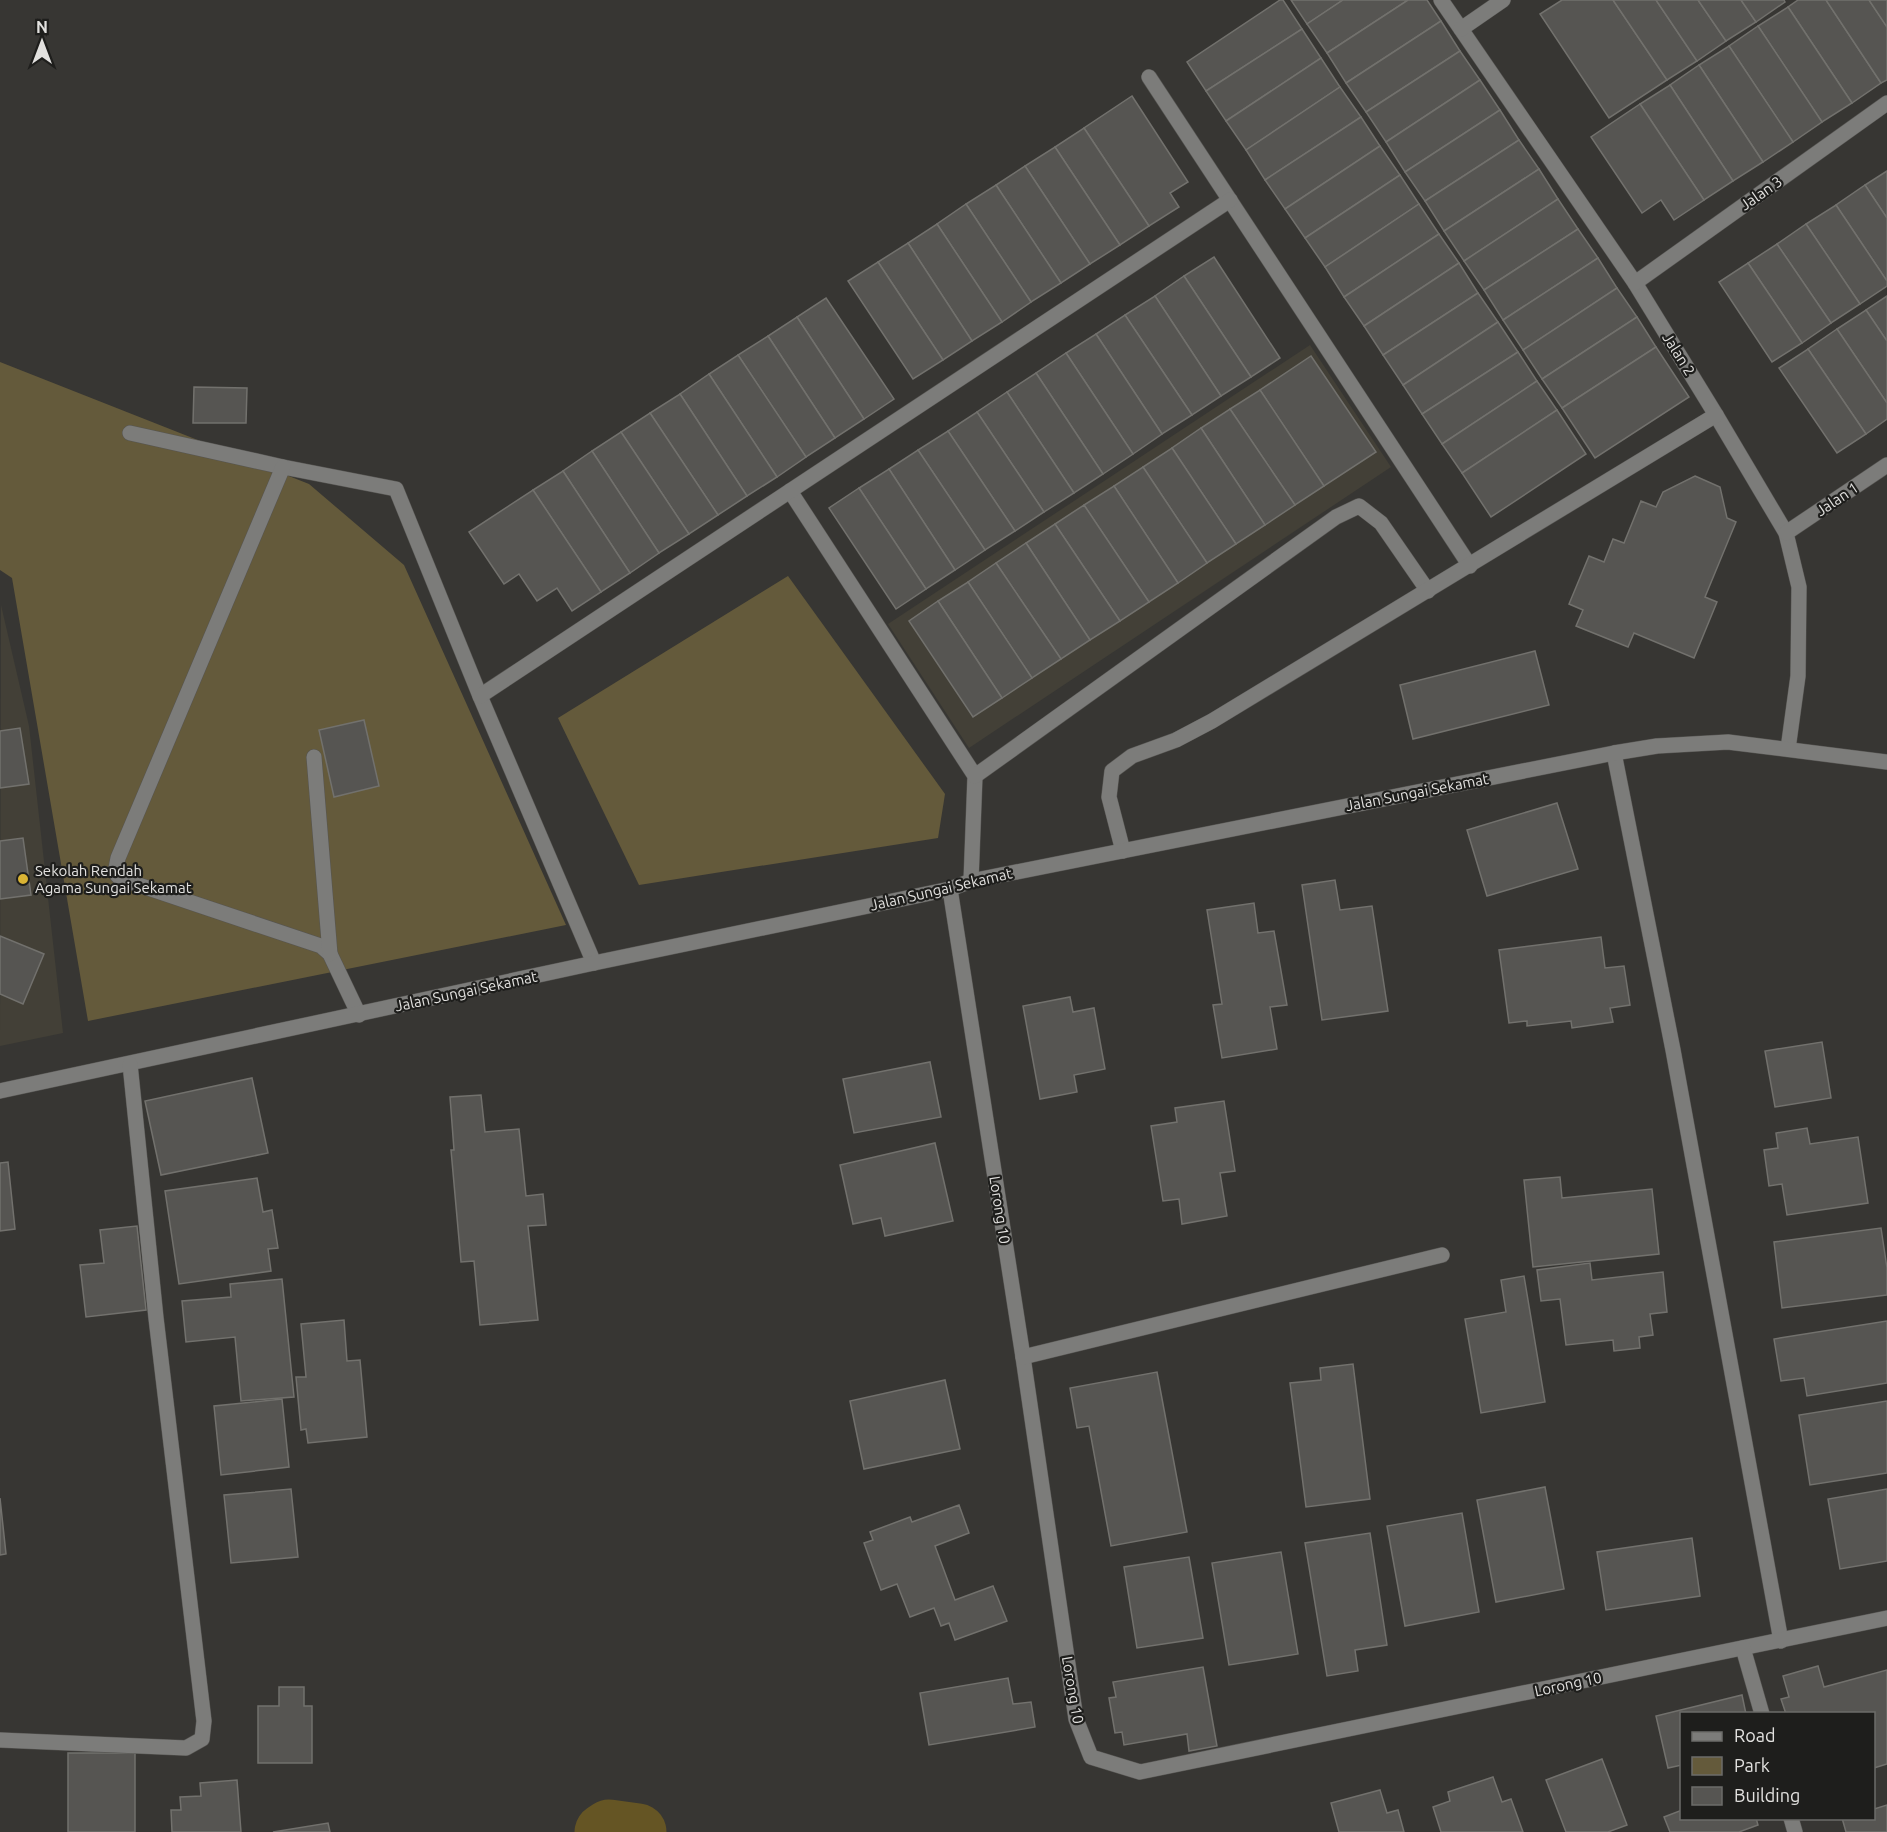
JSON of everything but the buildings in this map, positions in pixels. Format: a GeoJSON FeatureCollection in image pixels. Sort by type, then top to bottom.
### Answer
{"type":"FeatureCollection","features":[{"type":"Feature","properties":{"kind":"street","name":"Jalan 2"},"geometry":{"type":"LineString","coordinates":[[1441,0],[1635,283],[1786,533],[1800,587],[1798,676],[1788,749]]}},
{"type":"Feature","properties":{"kind":"street"},"geometry":{"type":"LineString","coordinates":[[1461,29],[1503,0]]}},
{"type":"Feature","properties":{"kind":"street"},"geometry":{"type":"LineString","coordinates":[[1149,77],[1470,566]]}},
{"type":"Feature","properties":{"kind":"street","name":"Jalan 3"},"geometry":{"type":"LineString","coordinates":[[1635,283],[1887,103]]}},
{"type":"Feature","properties":{"kind":"street"},"geometry":{"type":"LineString","coordinates":[[480,696],[1230,200]]}},
{"type":"Feature","properties":{"kind":"street"},"geometry":{"type":"LineString","coordinates":[[1123,851],[1109,797],[1112,771],[1132,756],[1176,740],[1212,721],[1716,415]]}},
{"type":"Feature","properties":{"kind":"street"},"geometry":{"type":"LineString","coordinates":[[130,433],[396,489],[480,696],[594,963]]}},
{"type":"Feature","properties":{"kind":"street","name":"Jalan 1"},"geometry":{"type":"LineString","coordinates":[[1786,533],[1887,465]]}},
{"type":"Feature","properties":{"kind":"street"},"geometry":{"type":"LineString","coordinates":[[283,467],[118,858],[116,868],[117,875],[121,879],[314,943],[330,954]]}},
{"type":"Feature","properties":{"kind":"street"},"geometry":{"type":"LineString","coordinates":[[790,491],[975,776],[971,881]]}},
{"type":"Feature","properties":{"kind":"street"},"geometry":{"type":"LineString","coordinates":[[975,776],[1336,517],[1359,506],[1382,523],[1428,591]]}},
{"type":"Feature","properties":{"kind":"street","name":"Jalan Sungai Sekamat"},"geometry":{"type":"LineString","coordinates":[[0,1091],[950,889],[971,881],[1614,753],[1657,746],[1728,741],[1887,762]]}},
{"type":"Feature","properties":{"kind":"street"},"geometry":{"type":"LineString","coordinates":[[1614,753],[1673,1050],[1781,1641]]}},
{"type":"Feature","properties":{"kind":"street"},"geometry":{"type":"LineString","coordinates":[[314,757],[330,954],[359,1015]]}},
{"type":"Feature","properties":{"kind":"street","name":"Lorong 10"},"geometry":{"type":"LineString","coordinates":[[950,889],[1023,1357],[1076,1719],[1091,1757],[1140,1772],[1887,1618]]}},
{"type":"Feature","properties":{"kind":"street"},"geometry":{"type":"LineString","coordinates":[[0,1740],[186,1748],[202,1739],[204,1721],[156,1318],[130,1064]]}},
{"type":"Feature","properties":{"kind":"street"},"geometry":{"type":"LineString","coordinates":[[1023,1357],[1442,1255]]}},
{"type":"Feature","properties":{"kind":"street"},"geometry":{"type":"LineString","coordinates":[[1743,1648],[1762,1712]]}},
{"type":"Feature","properties":{"kind":"shaded area"},"geometry":{"type":"Polygon","coordinates":[[[1310,345],[1391,467],[969,748],[888,624],[1310,345]]]}},
{"type":"Feature","properties":{"kind":"shaded area","name":"Sekolah Rendah Agama Sungai Sekamat"},"geometry":{"type":"Polygon","coordinates":[[[1,605],[29,726],[63,1033],[0,1046],[1,605]]]}},
{"type":"Feature","properties":{"kind":"green space"},"geometry":{"type":"Polygon","coordinates":[[[0,362],[309,484],[404,565],[566,925],[88,1021],[12,578],[0,570],[0,362]]]}},
{"type":"Feature","properties":{"kind":"green space"},"geometry":{"type":"Polygon","coordinates":[[[788,576],[945,794],[938,838],[639,885],[558,718],[788,576]]]}},
{"type":"Feature","properties":{"kind":"waterway"},"geometry":{"type":"LineString","coordinates":[[603,1832],[609,1828],[638,1832]]}},
{"type":"Feature","properties":{"kind":"place","name":"Sekolah Rendah Agama Sungai Sekamat"},"geometry":{"type":"Point","coordinates":[23,879]}}]}
